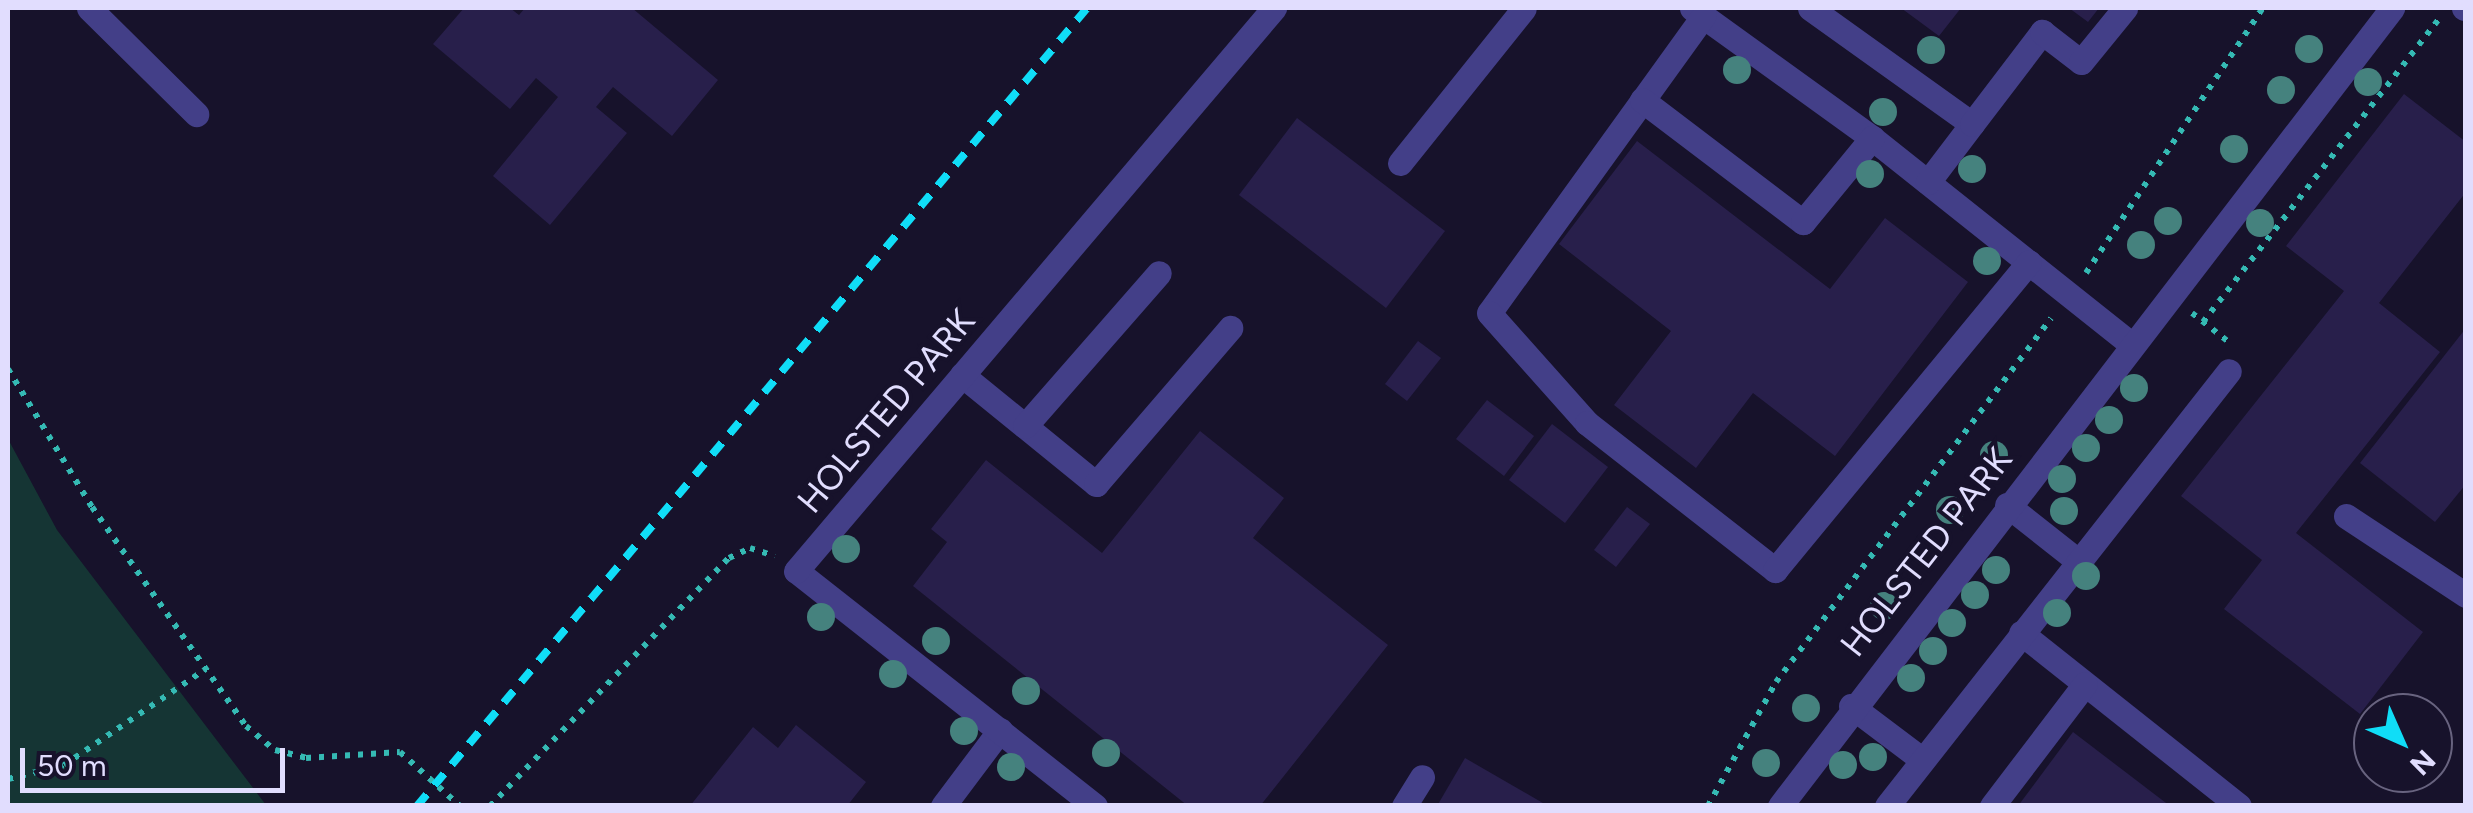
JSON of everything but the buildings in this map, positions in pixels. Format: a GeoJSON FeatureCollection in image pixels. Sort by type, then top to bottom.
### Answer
{"type":"FeatureCollection","features":[{"type":"Feature","properties":{"kind":"street"},"geometry":{"type":"LineString","coordinates":[[89,8],[196,114]]}},
{"type":"Feature","properties":{"kind":"street","name":"HOLSTED PARK"},"geometry":{"type":"LineString","coordinates":[[796,570],[1274,8]]}},
{"type":"Feature","properties":{"kind":"street"},"geometry":{"type":"LineString","coordinates":[[1400,163],[1524,8]]}},
{"type":"Feature","properties":{"kind":"street"},"geometry":{"type":"LineString","coordinates":[[1810,8],[1972,124]]}},
{"type":"Feature","properties":{"kind":"street"},"geometry":{"type":"LineString","coordinates":[[1928,182],[2042,32],[2081,62],[2124,8]]}},
{"type":"Feature","properties":{"kind":"street","name":"HOLSTED PARK"},"geometry":{"type":"LineString","coordinates":[[1780,806],[1851,706],[2392,8]]}},
{"type":"Feature","properties":{"kind":"street"},"geometry":{"type":"LineString","coordinates":[[2029,262],[1775,570],[1586,423],[1489,312],[1642,100],[1698,11],[1872,138],[2029,262],[2131,344]]}},
{"type":"Feature","properties":{"kind":"street"},"geometry":{"type":"LineString","coordinates":[[1642,100],[1803,222],[1872,138]]}},
{"type":"Feature","properties":{"kind":"street"},"geometry":{"type":"LineString","coordinates":[[1025,426],[1159,274]]}},
{"type":"Feature","properties":{"kind":"street"},"geometry":{"type":"LineString","coordinates":[[962,375],[1096,484],[1230,328]]}},
{"type":"Feature","properties":{"kind":"street"},"geometry":{"type":"LineString","coordinates":[[1886,806],[1920,758],[2236,362]]}},
{"type":"Feature","properties":{"kind":"street"},"geometry":{"type":"LineString","coordinates":[[2007,504],[2078,561]]}},
{"type":"Feature","properties":{"kind":"street"},"geometry":{"type":"LineString","coordinates":[[2346,516],[2466,594]]}},
{"type":"Feature","properties":{"kind":"street"},"geometry":{"type":"LineString","coordinates":[[796,570],[1095,806]]}},
{"type":"Feature","properties":{"kind":"street"},"geometry":{"type":"LineString","coordinates":[[2021,633],[2239,806]]}},
{"type":"Feature","properties":{"kind":"street"},"geometry":{"type":"LineString","coordinates":[[1992,806],[2085,684]]}},
{"type":"Feature","properties":{"kind":"street"},"geometry":{"type":"LineString","coordinates":[[1851,706],[1920,758]]}},
{"type":"Feature","properties":{"kind":"street"},"geometry":{"type":"LineString","coordinates":[[944,806],[1000,730]]}},
{"type":"Feature","properties":{"kind":"street"},"geometry":{"type":"LineString","coordinates":[[1404,806],[1422,777]]}},
{"type":"Feature","properties":{"kind":"path"},"geometry":{"type":"LineString","coordinates":[[1708,806],[1776,682],[2069,295],[2263,8]]}},
{"type":"Feature","properties":{"kind":"path"},"geometry":{"type":"LineString","coordinates":[[2203,322],[2448,8]]}},
{"type":"Feature","properties":{"kind":"path"},"geometry":{"type":"LineString","coordinates":[[2169,296],[2203,322],[2236,362]]}},
{"type":"Feature","properties":{"kind":"path"},"geometry":{"type":"LineString","coordinates":[[8,369],[92,507],[246,726],[275,750],[306,758],[400,752],[460,806]]}},
{"type":"Feature","properties":{"kind":"path"},"geometry":{"type":"LineString","coordinates":[[490,806],[730,558],[764,549],[796,570]]}},
{"type":"Feature","properties":{"kind":"path"},"geometry":{"type":"LineString","coordinates":[[8,779],[64,765],[206,669]]}},
{"type":"Feature","properties":{"kind":"green space"},"geometry":{"type":"Polygon","coordinates":[[[8,439],[57,530],[266,805],[8,805],[8,439]]]}},
{"type":"Feature","properties":{"kind":"railway"},"geometry":{"type":"LineString","coordinates":[[417,806],[1087,8]]}}]}
